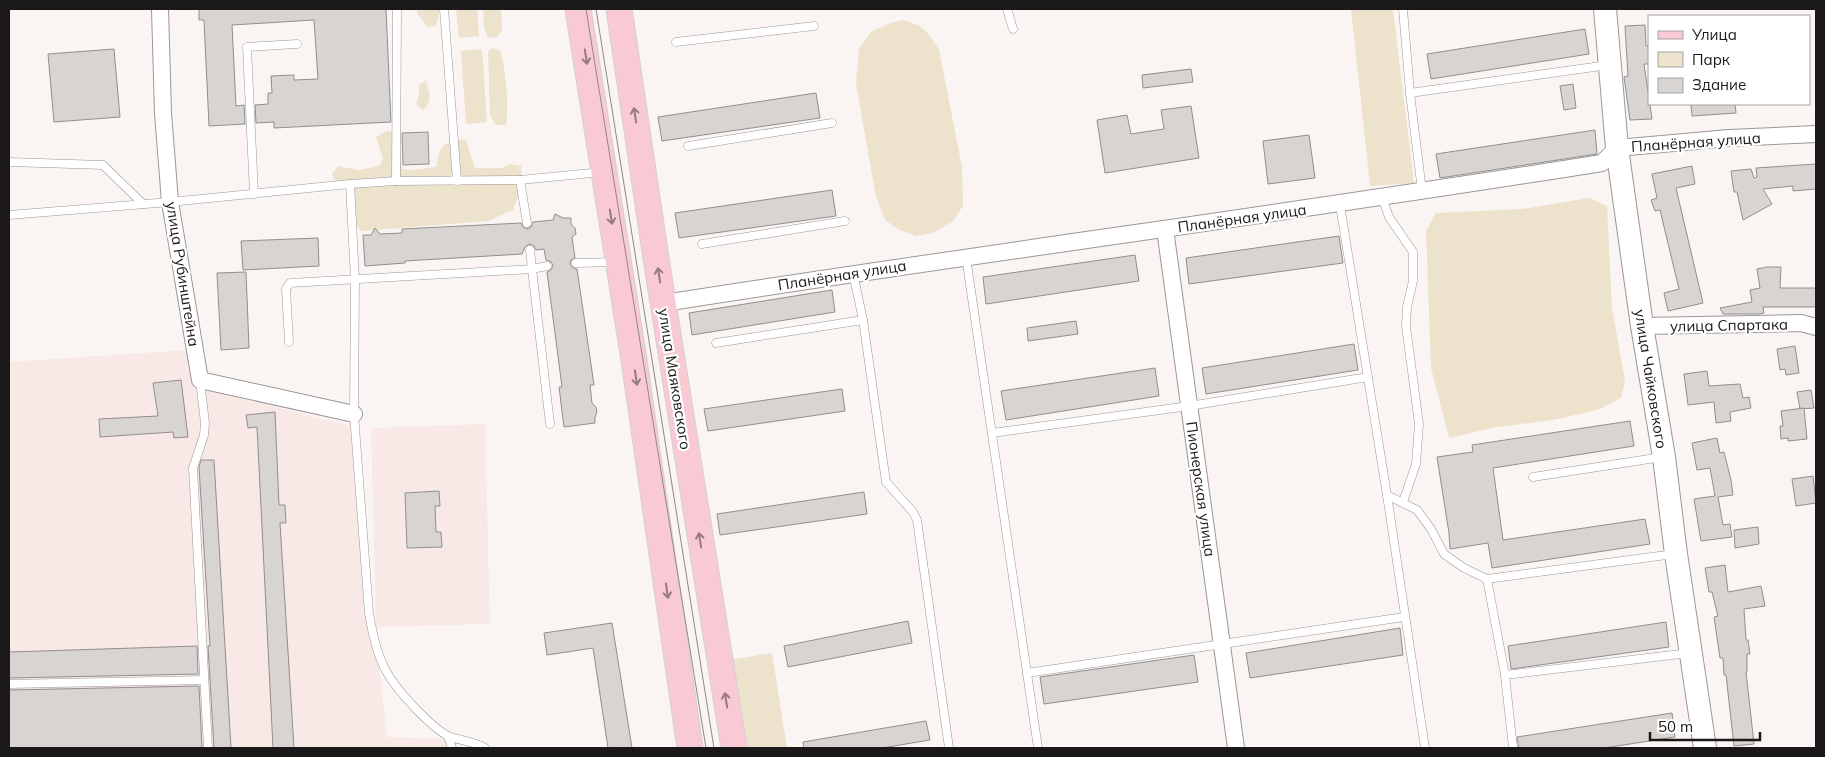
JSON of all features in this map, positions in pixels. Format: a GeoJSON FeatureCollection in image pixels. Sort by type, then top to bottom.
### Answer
{"type":"FeatureCollection","features":[{"type":"Feature","properties":{"kind":"main road"},"geometry":{"type":"LineString","coordinates":[[578,9],[618,262],[690,748]]}},
{"type":"Feature","properties":{"kind":"main road","name":"улица Маяковского"},"geometry":{"type":"LineString","coordinates":[[619,9],[734,748]]}},
{"type":"Feature","properties":{"kind":"main road","name":"улица Чайковского"},"geometry":{"type":"LineString","coordinates":[[1605,9],[1617,148],[1642,326],[1664,457],[1676,554],[1705,748]]}},
{"type":"Feature","properties":{"kind":"street","name":"улица Рубинштейна"},"geometry":{"type":"LineString","coordinates":[[160,9],[163,113],[170,202],[200,380]]}},
{"type":"Feature","properties":{"kind":"street","name":"Планёрная улица"},"geometry":{"type":"LineString","coordinates":[[664,303],[853,273],[1422,192],[1602,163],[1617,148],[1729,138],[1816,134]]}},
{"type":"Feature","properties":{"kind":"street","name":"Пионерская улица"},"geometry":{"type":"LineString","coordinates":[[1165,229],[1236,748]]}},
{"type":"Feature","properties":{"kind":"street","name":"улица Спартака"},"geometry":{"type":"LineString","coordinates":[[1642,326],[1801,323],[1816,328]]}},
{"type":"Feature","properties":{"kind":"street"},"geometry":{"type":"LineString","coordinates":[[200,380],[354,414]]}},
{"type":"Feature","properties":{"kind":"lane"},"geometry":{"type":"LineString","coordinates":[[396,181],[398,9]]}},
{"type":"Feature","properties":{"kind":"lane"},"geometry":{"type":"LineString","coordinates":[[444,9],[457,181]]}},
{"type":"Feature","properties":{"kind":"lane"},"geometry":{"type":"LineString","coordinates":[[1008,9],[1013,29]]}},
{"type":"Feature","properties":{"kind":"lane"},"geometry":{"type":"LineString","coordinates":[[1403,9],[1410,93],[1422,192]]}},
{"type":"Feature","properties":{"kind":"lane"},"geometry":{"type":"LineString","coordinates":[[676,42],[814,26]]}},
{"type":"Feature","properties":{"kind":"lane"},"geometry":{"type":"LineString","coordinates":[[254,194],[247,47],[297,44]]}},
{"type":"Feature","properties":{"kind":"lane"},"geometry":{"type":"LineString","coordinates":[[1410,93],[1609,65]]}},
{"type":"Feature","properties":{"kind":"lane"},"geometry":{"type":"LineString","coordinates":[[688,146],[832,122]]}},
{"type":"Feature","properties":{"kind":"lane"},"geometry":{"type":"LineString","coordinates":[[9,162],[103,164],[143,204]]}},
{"type":"Feature","properties":{"kind":"lane"},"geometry":{"type":"LineString","coordinates":[[9,215],[170,202],[350,184],[396,181],[520,180],[604,172]]}},
{"type":"Feature","properties":{"kind":"lane"},"geometry":{"type":"LineString","coordinates":[[520,180],[527,223]]}},
{"type":"Feature","properties":{"kind":"lane"},"geometry":{"type":"LineString","coordinates":[[350,184],[355,279],[354,414],[369,613],[374,643],[382,664],[394,684],[433,726],[448,736],[474,742],[485,748]]}},
{"type":"Feature","properties":{"kind":"lane"},"geometry":{"type":"LineString","coordinates":[[1382,197],[1389,217],[1413,252],[1413,280],[1407,307],[1406,326],[1419,424],[1416,464],[1403,502]]}},
{"type":"Feature","properties":{"kind":"lane"},"geometry":{"type":"LineString","coordinates":[[1340,204],[1387,495],[1425,748]]}},
{"type":"Feature","properties":{"kind":"lane"},"geometry":{"type":"LineString","coordinates":[[702,244],[845,221]]}},
{"type":"Feature","properties":{"kind":"lane"},"geometry":{"type":"LineString","coordinates":[[530,250],[550,424]]}},
{"type":"Feature","properties":{"kind":"lane"},"geometry":{"type":"LineString","coordinates":[[966,257],[1038,748]]}},
{"type":"Feature","properties":{"kind":"lane"},"geometry":{"type":"LineString","coordinates":[[576,263],[618,262]]}},
{"type":"Feature","properties":{"kind":"lane"},"geometry":{"type":"LineString","coordinates":[[289,342],[286,289],[288,284],[293,282],[532,269],[547,266]]}},
{"type":"Feature","properties":{"kind":"lane"},"geometry":{"type":"LineString","coordinates":[[853,273],[863,320],[886,482],[913,512],[917,520],[949,748]]}},
{"type":"Feature","properties":{"kind":"lane"},"geometry":{"type":"LineString","coordinates":[[716,343],[863,320]]}},
{"type":"Feature","properties":{"kind":"lane"},"geometry":{"type":"LineString","coordinates":[[992,433],[1189,406],[1368,378]]}},
{"type":"Feature","properties":{"kind":"lane"},"geometry":{"type":"LineString","coordinates":[[200,380],[205,429],[193,468],[208,748]]}},
{"type":"Feature","properties":{"kind":"lane"},"geometry":{"type":"LineString","coordinates":[[1533,477],[1664,457]]}},
{"type":"Feature","properties":{"kind":"lane"},"geometry":{"type":"LineString","coordinates":[[1387,495],[1417,510],[1444,554],[1464,568],[1487,579],[1676,554]]}},
{"type":"Feature","properties":{"kind":"lane"},"geometry":{"type":"LineString","coordinates":[[1487,579],[1505,675],[1513,748]]}},
{"type":"Feature","properties":{"kind":"lane"},"geometry":{"type":"LineString","coordinates":[[1027,673],[1404,617]]}},
{"type":"Feature","properties":{"kind":"lane"},"geometry":{"type":"LineString","coordinates":[[1505,675],[1691,652]]}},
{"type":"Feature","properties":{"kind":"lane"},"geometry":{"type":"LineString","coordinates":[[9,684],[204,680]]}},
{"type":"Feature","properties":{"kind":"lane"},"geometry":{"type":"LineString","coordinates":[[448,736],[452,748]]}},
{"type":"Feature","properties":{"kind":"shaded area"},"geometry":{"type":"Polygon","coordinates":[[[188,350],[202,389],[352,426],[387,737],[450,739],[450,748],[9,748],[9,362],[188,350]]]}},
{"type":"Feature","properties":{"kind":"shaded area"},"geometry":{"type":"Polygon","coordinates":[[[485,424],[490,624],[376,627],[371,428],[485,424]]]}},
{"type":"Feature","properties":{"kind":"green space"},"geometry":{"type":"Polygon","coordinates":[[[417,9],[440,9],[436,26],[427,27],[417,13],[417,9]]]}},
{"type":"Feature","properties":{"kind":"green space"},"geometry":{"type":"Polygon","coordinates":[[[456,9],[477,9],[479,36],[459,38],[456,9]]]}},
{"type":"Feature","properties":{"kind":"green space"},"geometry":{"type":"Polygon","coordinates":[[[483,9],[501,9],[502,31],[497,37],[488,38],[484,27],[483,9]]]}},
{"type":"Feature","properties":{"kind":"green space"},"geometry":{"type":"Polygon","coordinates":[[[1351,9],[1393,9],[1414,183],[1370,186],[1351,9]]]}},
{"type":"Feature","properties":{"kind":"green space"},"geometry":{"type":"Polygon","coordinates":[[[903,20],[918,25],[928,33],[939,50],[962,167],[963,206],[952,222],[933,233],[916,236],[899,230],[885,220],[876,197],[856,84],[859,48],[871,32],[890,23],[903,20]]]}},
{"type":"Feature","properties":{"kind":"green space"},"geometry":{"type":"Polygon","coordinates":[[[493,48],[500,51],[504,67],[507,98],[506,125],[496,125],[490,115],[488,52],[493,48]]]}},
{"type":"Feature","properties":{"kind":"green space"},"geometry":{"type":"Polygon","coordinates":[[[482,49],[487,122],[466,124],[461,51],[482,49]]]}},
{"type":"Feature","properties":{"kind":"green space"},"geometry":{"type":"Polygon","coordinates":[[[426,80],[430,100],[423,110],[416,104],[419,95],[419,85],[426,80]]]}},
{"type":"Feature","properties":{"kind":"green space"},"geometry":{"type":"Polygon","coordinates":[[[387,131],[398,132],[402,169],[414,170],[436,167],[439,153],[445,145],[463,140],[466,140],[475,168],[502,168],[510,164],[521,166],[523,183],[513,210],[488,221],[363,231],[359,229],[356,223],[354,195],[335,182],[332,174],[338,166],[358,170],[379,166],[383,159],[376,137],[387,131]]]}},
{"type":"Feature","properties":{"kind":"green space"},"geometry":{"type":"Polygon","coordinates":[[[1589,198],[1607,206],[1612,308],[1625,381],[1621,398],[1597,410],[1558,419],[1492,428],[1449,438],[1431,368],[1426,231],[1436,213],[1522,209],[1589,198]]]}},
{"type":"Feature","properties":{"kind":"green space"},"geometry":{"type":"Polygon","coordinates":[[[772,653],[787,748],[742,748],[729,660],[772,653]]]}},
{"type":"Feature","properties":{"kind":"building"},"geometry":{"type":"Polygon","coordinates":[[[199,9],[386,9],[391,122],[274,128],[274,122],[256,123],[255,105],[268,104],[268,93],[272,93],[271,76],[294,75],[294,80],[318,79],[314,20],[232,25],[236,106],[244,105],[245,124],[209,126],[204,20],[199,20],[199,9]]]}},
{"type":"Feature","properties":{"kind":"building"},"geometry":{"type":"Polygon","coordinates":[[[1645,25],[1648,64],[1644,64],[1648,105],[1650,105],[1652,119],[1630,120],[1624,77],[1628,76],[1625,26],[1645,25]]]}},
{"type":"Feature","properties":{"kind":"building"},"geometry":{"type":"Polygon","coordinates":[[[1585,29],[1589,54],[1431,79],[1427,54],[1585,29]]]}},
{"type":"Feature","properties":{"kind":"building"},"geometry":{"type":"Polygon","coordinates":[[[114,49],[120,117],[54,122],[48,54],[114,49]]]}},
{"type":"Feature","properties":{"kind":"building"},"geometry":{"type":"Polygon","coordinates":[[[1191,69],[1193,82],[1143,88],[1142,75],[1191,69]]]}},
{"type":"Feature","properties":{"kind":"building"},"geometry":{"type":"Polygon","coordinates":[[[1573,84],[1576,108],[1564,110],[1560,86],[1573,84]]]}},
{"type":"Feature","properties":{"kind":"building"},"geometry":{"type":"Polygon","coordinates":[[[816,93],[820,118],[662,141],[658,117],[816,93]]]}},
{"type":"Feature","properties":{"kind":"building"},"geometry":{"type":"Polygon","coordinates":[[[1691,105],[1735,105],[1736,113],[1692,116],[1691,105]]]}},
{"type":"Feature","properties":{"kind":"building"},"geometry":{"type":"Polygon","coordinates":[[[1191,106],[1199,158],[1105,173],[1097,120],[1127,115],[1131,134],[1164,129],[1161,110],[1191,106]]]}},
{"type":"Feature","properties":{"kind":"building"},"geometry":{"type":"Polygon","coordinates":[[[1595,130],[1597,154],[1440,178],[1436,154],[1595,130]]]}},
{"type":"Feature","properties":{"kind":"building"},"geometry":{"type":"Polygon","coordinates":[[[428,132],[429,164],[403,165],[402,133],[428,132]]]}},
{"type":"Feature","properties":{"kind":"building"},"geometry":{"type":"Polygon","coordinates":[[[1309,135],[1315,178],[1268,184],[1263,141],[1309,135]]]}},
{"type":"Feature","properties":{"kind":"building"},"geometry":{"type":"Polygon","coordinates":[[[1816,164],[1816,189],[1793,191],[1793,186],[1763,189],[1772,204],[1743,220],[1737,192],[1734,192],[1731,171],[1751,169],[1754,178],[1757,177],[1756,168],[1816,164]]]}},
{"type":"Feature","properties":{"kind":"building"},"geometry":{"type":"Polygon","coordinates":[[[1692,166],[1695,184],[1676,188],[1703,303],[1668,311],[1664,293],[1679,289],[1660,210],[1655,211],[1651,200],[1657,198],[1652,174],[1692,166]]]}},
{"type":"Feature","properties":{"kind":"building"},"geometry":{"type":"Polygon","coordinates":[[[832,190],[836,216],[679,238],[675,213],[832,190]]]}},
{"type":"Feature","properties":{"kind":"building"},"geometry":{"type":"Polygon","coordinates":[[[555,214],[563,218],[571,218],[571,224],[575,228],[576,234],[572,237],[575,258],[571,260],[570,264],[573,268],[577,269],[594,385],[590,385],[592,403],[596,407],[597,412],[595,423],[564,427],[559,387],[562,387],[547,272],[551,270],[553,265],[546,260],[544,249],[536,250],[530,244],[525,247],[522,254],[405,261],[405,263],[365,266],[363,235],[371,235],[375,228],[380,234],[402,233],[402,229],[521,223],[527,229],[531,227],[533,222],[553,220],[555,214]]]}},
{"type":"Feature","properties":{"kind":"building"},"geometry":{"type":"Polygon","coordinates":[[[1339,236],[1343,263],[1189,284],[1186,258],[1339,236]]]}},
{"type":"Feature","properties":{"kind":"building"},"geometry":{"type":"Polygon","coordinates":[[[318,238],[319,266],[243,270],[241,241],[318,238]]]}},
{"type":"Feature","properties":{"kind":"building"},"geometry":{"type":"Polygon","coordinates":[[[1135,255],[1139,281],[986,304],[983,277],[1135,255]]]}},
{"type":"Feature","properties":{"kind":"building"},"geometry":{"type":"Polygon","coordinates":[[[1781,267],[1780,288],[1816,288],[1816,307],[1763,307],[1764,313],[1759,314],[1723,314],[1720,308],[1752,302],[1750,290],[1760,288],[1757,269],[1781,267]]]}},
{"type":"Feature","properties":{"kind":"building"},"geometry":{"type":"Polygon","coordinates":[[[246,272],[249,348],[221,350],[217,273],[246,272]]]}},
{"type":"Feature","properties":{"kind":"building"},"geometry":{"type":"Polygon","coordinates":[[[832,290],[835,312],[692,335],[689,313],[832,290]]]}},
{"type":"Feature","properties":{"kind":"building"},"geometry":{"type":"Polygon","coordinates":[[[1076,321],[1078,334],[1028,341],[1027,328],[1076,321]]]}},
{"type":"Feature","properties":{"kind":"building"},"geometry":{"type":"Polygon","coordinates":[[[1354,344],[1358,370],[1206,394],[1202,368],[1354,344]]]}},
{"type":"Feature","properties":{"kind":"building"},"geometry":{"type":"Polygon","coordinates":[[[1795,346],[1799,373],[1786,375],[1785,369],[1780,370],[1777,349],[1795,346]]]}},
{"type":"Feature","properties":{"kind":"building"},"geometry":{"type":"Polygon","coordinates":[[[1155,368],[1159,396],[1006,420],[1001,391],[1155,368]]]}},
{"type":"Feature","properties":{"kind":"building"},"geometry":{"type":"Polygon","coordinates":[[[1707,371],[1709,386],[1740,384],[1743,398],[1749,397],[1751,408],[1730,412],[1731,421],[1716,423],[1714,402],[1688,405],[1684,374],[1707,371]]]}},
{"type":"Feature","properties":{"kind":"building"},"geometry":{"type":"Polygon","coordinates":[[[181,380],[188,437],[174,438],[173,432],[100,437],[99,419],[158,416],[153,383],[181,380]]]}},
{"type":"Feature","properties":{"kind":"building"},"geometry":{"type":"Polygon","coordinates":[[[842,389],[845,411],[708,431],[704,409],[842,389]]]}},
{"type":"Feature","properties":{"kind":"building"},"geometry":{"type":"Polygon","coordinates":[[[1811,390],[1814,408],[1800,409],[1797,392],[1811,390]]]}},
{"type":"Feature","properties":{"kind":"building"},"geometry":{"type":"Polygon","coordinates":[[[1804,408],[1807,439],[1788,441],[1788,438],[1781,439],[1780,426],[1783,426],[1781,411],[1804,408]]]}},
{"type":"Feature","properties":{"kind":"building"},"geometry":{"type":"Polygon","coordinates":[[[275,412],[279,505],[285,505],[286,523],[280,523],[294,748],[273,748],[257,427],[248,428],[246,415],[275,412]]]}},
{"type":"Feature","properties":{"kind":"building"},"geometry":{"type":"Polygon","coordinates":[[[1630,421],[1634,446],[1493,468],[1503,540],[1645,519],[1650,544],[1492,568],[1488,543],[1450,549],[1437,457],[1473,452],[1472,445],[1630,421]]]}},
{"type":"Feature","properties":{"kind":"building"},"geometry":{"type":"Polygon","coordinates":[[[1717,438],[1720,453],[1724,452],[1733,495],[1718,497],[1723,525],[1730,524],[1732,537],[1701,541],[1694,499],[1715,496],[1710,468],[1697,470],[1692,443],[1717,438]]]}},
{"type":"Feature","properties":{"kind":"building"},"geometry":{"type":"Polygon","coordinates":[[[201,460],[214,460],[231,748],[214,748],[199,467],[201,460]]]}},
{"type":"Feature","properties":{"kind":"building"},"geometry":{"type":"Polygon","coordinates":[[[1813,476],[1816,503],[1796,506],[1792,479],[1813,476]]]}},
{"type":"Feature","properties":{"kind":"building"},"geometry":{"type":"Polygon","coordinates":[[[439,491],[440,506],[435,506],[436,532],[441,532],[442,547],[407,548],[405,493],[439,491]]]}},
{"type":"Feature","properties":{"kind":"building"},"geometry":{"type":"Polygon","coordinates":[[[864,492],[867,514],[720,535],[717,514],[864,492]]]}},
{"type":"Feature","properties":{"kind":"building"},"geometry":{"type":"Polygon","coordinates":[[[1758,527],[1759,544],[1735,548],[1734,530],[1758,527]]]}},
{"type":"Feature","properties":{"kind":"building"},"geometry":{"type":"Polygon","coordinates":[[[1725,565],[1728,592],[1761,586],[1765,606],[1744,609],[1746,640],[1748,640],[1750,654],[1747,654],[1746,672],[1754,744],[1734,746],[1726,675],[1724,675],[1723,658],[1720,658],[1714,617],[1718,616],[1712,592],[1709,592],[1705,568],[1725,565]]]}},
{"type":"Feature","properties":{"kind":"building"},"geometry":{"type":"Polygon","coordinates":[[[908,621],[912,643],[788,667],[784,646],[908,621]]]}},
{"type":"Feature","properties":{"kind":"building"},"geometry":{"type":"Polygon","coordinates":[[[1666,622],[1669,647],[1511,669],[1508,646],[1666,622]]]}},
{"type":"Feature","properties":{"kind":"building"},"geometry":{"type":"Polygon","coordinates":[[[612,623],[632,748],[608,748],[593,648],[547,655],[544,633],[612,623]]]}},
{"type":"Feature","properties":{"kind":"building"},"geometry":{"type":"Polygon","coordinates":[[[1400,628],[1403,655],[1250,678],[1246,653],[1400,628]]]}},
{"type":"Feature","properties":{"kind":"building"},"geometry":{"type":"Polygon","coordinates":[[[197,646],[198,674],[9,678],[9,652],[197,646]]]}},
{"type":"Feature","properties":{"kind":"building"},"geometry":{"type":"Polygon","coordinates":[[[1194,655],[1198,682],[1044,704],[1040,677],[1194,655]]]}},
{"type":"Feature","properties":{"kind":"building"},"geometry":{"type":"Polygon","coordinates":[[[199,686],[202,748],[9,748],[9,690],[199,686]]]}},
{"type":"Feature","properties":{"kind":"building"},"geometry":{"type":"Polygon","coordinates":[[[1672,713],[1675,737],[1604,748],[1519,748],[1517,737],[1672,713]]]}},
{"type":"Feature","properties":{"kind":"building"},"geometry":{"type":"Polygon","coordinates":[[[926,721],[930,740],[882,748],[804,748],[803,742],[926,721]]]}},
{"type":"Feature","properties":{"kind":"tram line"},"geometry":{"type":"LineString","coordinates":[[586,9],[706,748]]}},
{"type":"Feature","properties":{"kind":"tram line"},"geometry":{"type":"LineString","coordinates":[[596,9],[714,748]]}}]}
